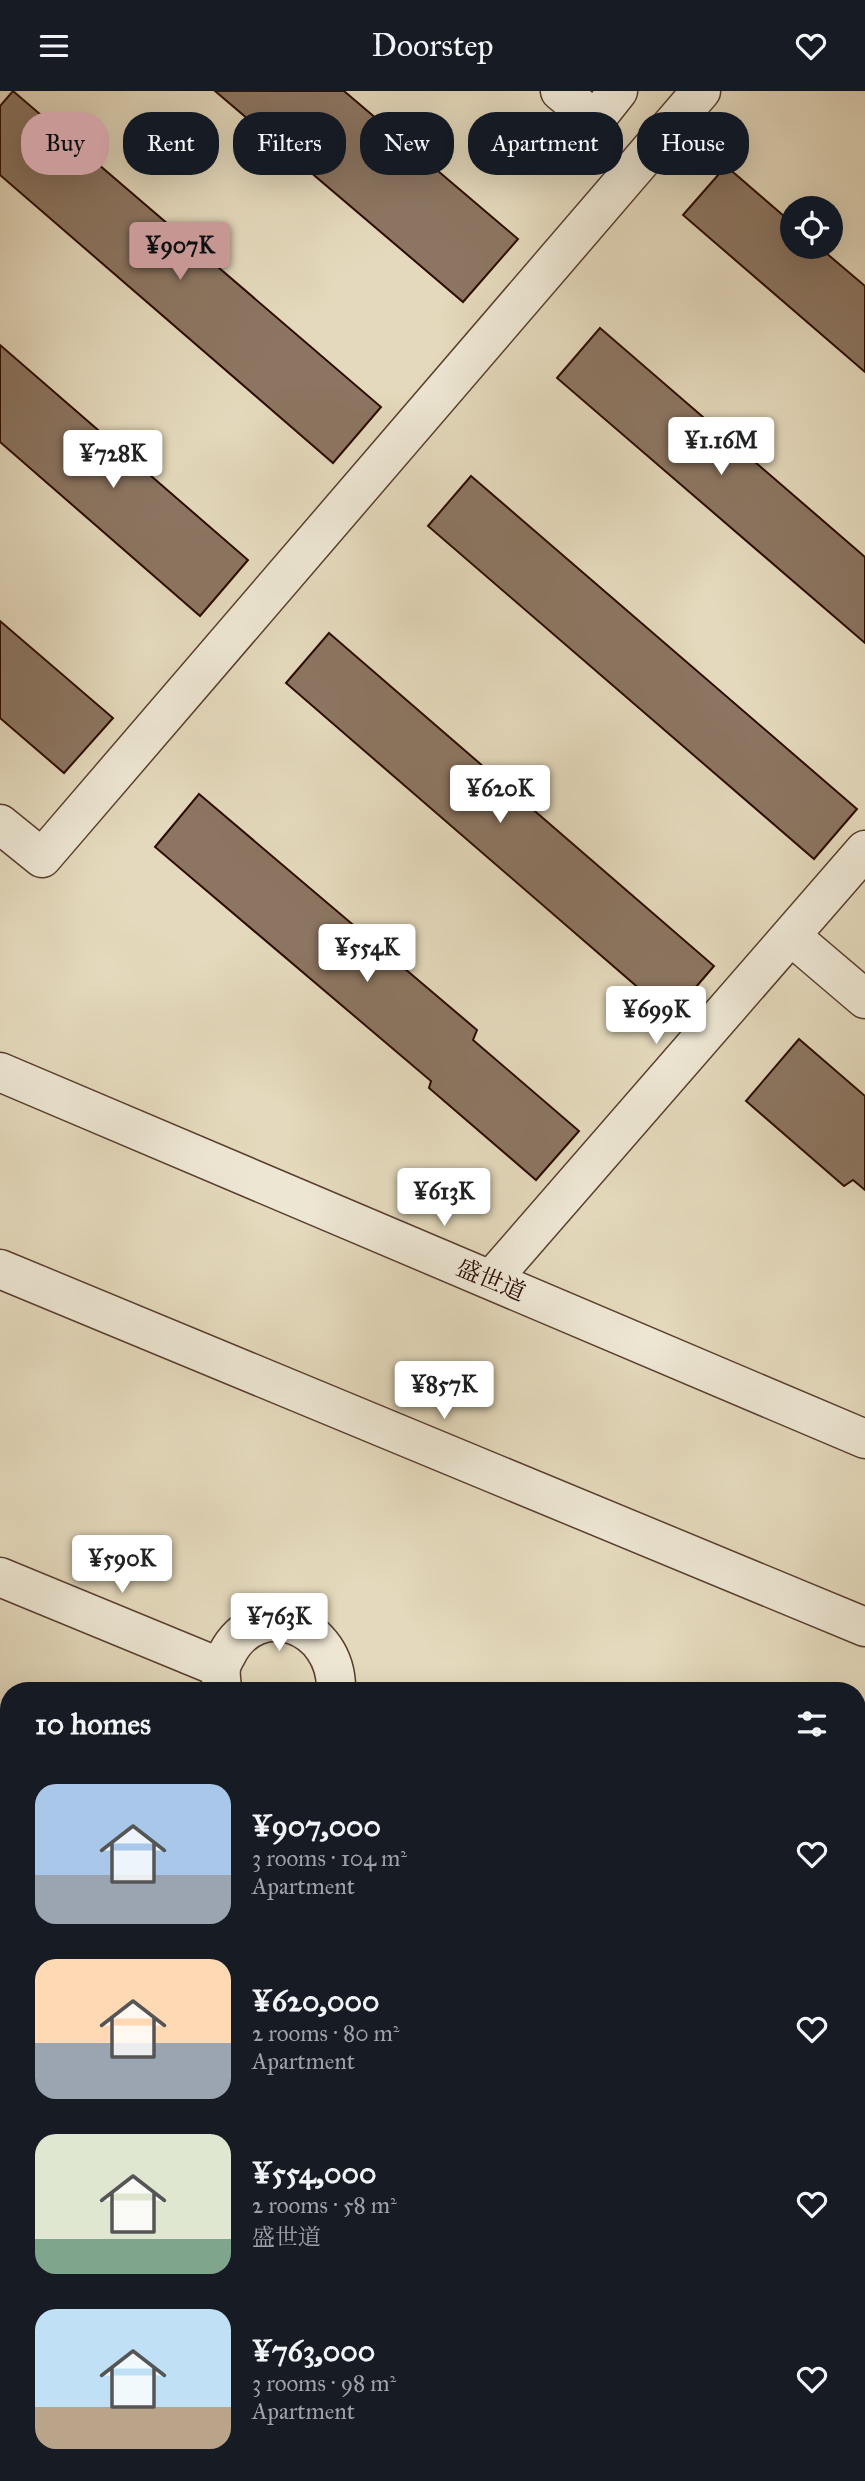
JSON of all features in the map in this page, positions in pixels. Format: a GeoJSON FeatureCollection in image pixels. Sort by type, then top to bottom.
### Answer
{"type":"FeatureCollection","features":[{"type":"Feature","properties":{"kind":"street"},"geometry":{"type":"LineString","coordinates":[[560,91],[595,120],[618,91]]}},
{"type":"Feature","properties":{"kind":"street"},"geometry":{"type":"LineString","coordinates":[[0,824],[42,858],[701,91]]}},
{"type":"Feature","properties":{"kind":"street"},"geometry":{"type":"LineString","coordinates":[[491,1280],[865,850]]}},
{"type":"Feature","properties":{"kind":"street"},"geometry":{"type":"LineString","coordinates":[[791,936],[865,999]]}},
{"type":"Feature","properties":{"kind":"street","name":"盛世道"},"geometry":{"type":"LineString","coordinates":[[0,1072],[865,1439]]}},
{"type":"Feature","properties":{"kind":"street"},"geometry":{"type":"LineString","coordinates":[[0,1269],[865,1627]]}},
{"type":"Feature","properties":{"kind":"street"},"geometry":{"type":"LineString","coordinates":[[0,1577],[221,1679],[231,1646],[248,1630],[266,1623],[288,1623],[313,1633],[328,1651],[337,1672],[336,1682]]}},
{"type":"Feature","properties":{"kind":"building"},"geometry":{"type":"Polygon","coordinates":[[[13,91],[37,112],[21,112],[21,175],[109,173],[381,407],[333,463],[0,175],[0,106],[13,91]]]}},
{"type":"Feature","properties":{"kind":"building"},"geometry":{"type":"Polygon","coordinates":[[[215,91],[344,91],[369,112],[360,112],[360,175],[443,175],[518,239],[463,302],[314,175],[346,175],[346,112],[240,112],[215,91]]]}},
{"type":"Feature","properties":{"kind":"building"},"geometry":{"type":"Polygon","coordinates":[[[718,175],[736,175],[780,213],[780,259],[833,259],[865,286],[865,372],[683,215],[718,175]]]}},
{"type":"Feature","properties":{"kind":"building"},"geometry":{"type":"Polygon","coordinates":[[[600,328],[865,557],[865,643],[557,378],[600,328]]]}},
{"type":"Feature","properties":{"kind":"building"},"geometry":{"type":"Polygon","coordinates":[[[0,345],[248,560],[200,616],[0,442],[0,345]]]}},
{"type":"Feature","properties":{"kind":"building"},"geometry":{"type":"Polygon","coordinates":[[[471,476],[857,809],[814,859],[428,526],[471,476]]]}},
{"type":"Feature","properties":{"kind":"building"},"geometry":{"type":"Polygon","coordinates":[[[0,621],[113,718],[64,773],[0,718],[0,621]]]}},
{"type":"Feature","properties":{"kind":"building"},"geometry":{"type":"Polygon","coordinates":[[[329,633],[714,966],[671,1016],[286,683],[329,633]]]}},
{"type":"Feature","properties":{"kind":"building"},"geometry":{"type":"Polygon","coordinates":[[[199,794],[477,1030],[473,1040],[579,1131],[536,1180],[429,1088],[431,1081],[155,847],[199,794]]]}},
{"type":"Feature","properties":{"kind":"building"},"geometry":{"type":"Polygon","coordinates":[[[799,1039],[865,1096],[865,1190],[853,1180],[844,1186],[746,1101],[799,1039]]]}}]}
